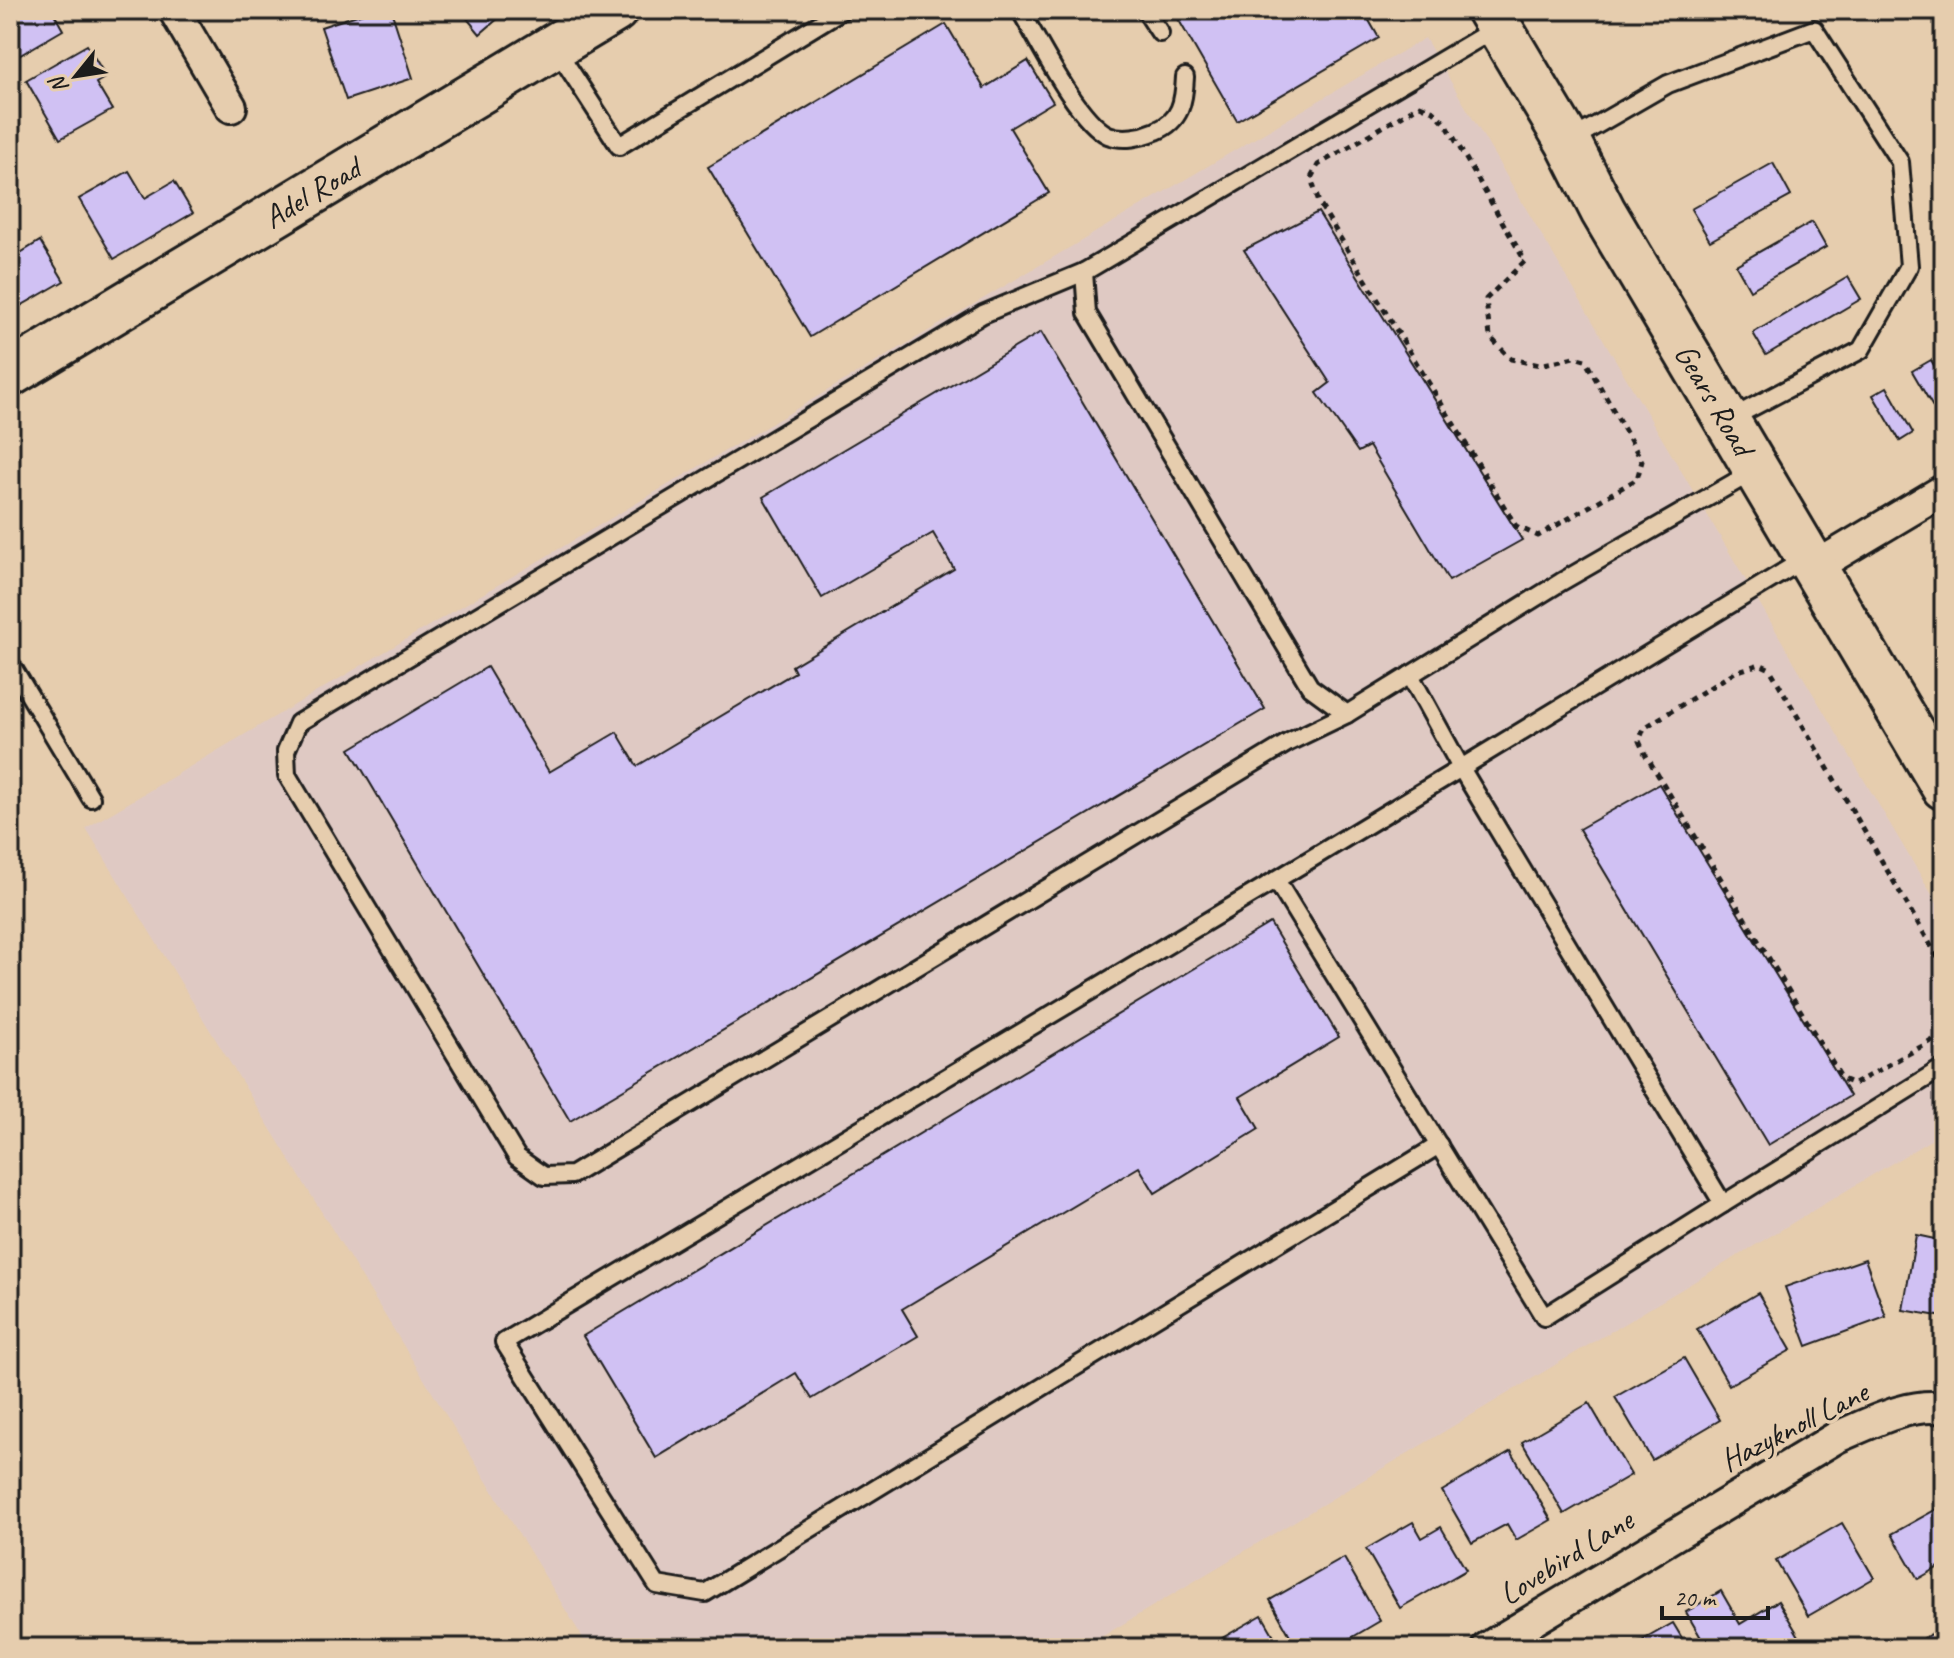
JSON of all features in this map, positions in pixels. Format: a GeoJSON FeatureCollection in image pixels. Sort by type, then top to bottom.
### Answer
{"type":"FeatureCollection","features":[{"type":"Feature","properties":{"kind":"main road","name":"Adel Road"},"geometry":{"type":"LineString","coordinates":[[10,374],[615,10]]}},
{"type":"Feature","properties":{"kind":"main road","name":"Gears Road"},"geometry":{"type":"LineString","coordinates":[[1494,18],[1568,142],[1603,211],[1944,787]]}},
{"type":"Feature","properties":{"kind":"street"},"geometry":{"type":"LineString","coordinates":[[174,10],[231,107]]}},
{"type":"Feature","properties":{"kind":"street"},"geometry":{"type":"LineString","coordinates":[[1812,562],[1944,490]]}},
{"type":"Feature","properties":{"kind":"street","name":"Hazyknoll Lane"},"geometry":{"type":"LineString","coordinates":[[1682,1528],[1837,1437],[1891,1415],[1932,1406],[1944,1408]]}},
{"type":"Feature","properties":{"kind":"street","name":"Lovebird Lane"},"geometry":{"type":"LineString","coordinates":[[1487,1648],[1682,1528]]}},
{"type":"Feature","properties":{"kind":"lane"},"geometry":{"type":"LineString","coordinates":[[555,46],[619,146],[842,10]]}},
{"type":"Feature","properties":{"kind":"lane"},"geometry":{"type":"LineString","coordinates":[[1020,10],[1078,107],[1108,135],[1138,138],[1167,126],[1184,105],[1185,77]]}},
{"type":"Feature","properties":{"kind":"lane"},"geometry":{"type":"LineString","coordinates":[[1145,10],[1160,33]]}},
{"type":"Feature","properties":{"kind":"lane"},"geometry":{"type":"LineString","coordinates":[[1494,18],[1084,272],[983,314],[298,723],[286,751],[287,775],[295,789],[517,1157],[544,1176],[572,1175],[1289,742],[1347,714],[1561,582],[1757,470]]}},
{"type":"Feature","properties":{"kind":"lane"},"geometry":{"type":"LineString","coordinates":[[1568,142],[1668,84],[1814,29],[1900,162],[1909,266],[1861,350],[1727,420]]}},
{"type":"Feature","properties":{"kind":"lane"},"geometry":{"type":"LineString","coordinates":[[1084,272],[1087,313],[1310,687],[1347,714]]}},
{"type":"Feature","properties":{"kind":"lane"},"geometry":{"type":"LineString","coordinates":[[1439,1145],[705,1593],[657,1585],[504,1342],[1461,768],[1812,562]]}},
{"type":"Feature","properties":{"kind":"lane"},"geometry":{"type":"LineString","coordinates":[[10,663],[91,798]]}},
{"type":"Feature","properties":{"kind":"lane"},"geometry":{"type":"LineString","coordinates":[[1410,675],[1461,768],[1723,1204]]}},
{"type":"Feature","properties":{"kind":"lane"},"geometry":{"type":"LineString","coordinates":[[1276,880],[1544,1317],[1944,1067]]}},
{"type":"Feature","properties":{"kind":"path"},"geometry":{"type":"LineString","coordinates":[[1420,105],[1434,111],[1446,124],[1525,261],[1486,299],[1490,337],[1511,359],[1540,365],[1574,357],[1585,360],[1642,461],[1637,479],[1538,536],[1527,533],[1516,526],[1319,203],[1311,178],[1318,165],[1420,105]]}},
{"type":"Feature","properties":{"kind":"path"},"geometry":{"type":"LineString","coordinates":[[1944,968],[1770,669],[1760,664],[1735,672],[1644,728],[1639,741],[1644,752],[1842,1079],[1854,1084],[1944,1034]]}},
{"type":"Feature","properties":{"kind":"shaded area"},"geometry":{"type":"Polygon","coordinates":[[[1425,38],[1944,915],[1944,1132],[1083,1648],[589,1648],[86,828],[1425,38]]]}},
{"type":"Feature","properties":{"kind":"building"},"geometry":{"type":"Polygon","coordinates":[[[10,10],[52,10],[63,30],[10,61],[10,10]]]}},
{"type":"Feature","properties":{"kind":"building"},"geometry":{"type":"Polygon","coordinates":[[[372,10],[391,10],[413,78],[346,100],[321,27],[372,10]]]}},
{"type":"Feature","properties":{"kind":"building"},"geometry":{"type":"Polygon","coordinates":[[[460,10],[508,10],[480,34],[460,10]]]}},
{"type":"Feature","properties":{"kind":"building"},"geometry":{"type":"Polygon","coordinates":[[[1173,10],[1363,10],[1379,38],[1237,121],[1173,10]]]}},
{"type":"Feature","properties":{"kind":"building"},"geometry":{"type":"Polygon","coordinates":[[[946,24],[984,88],[1028,61],[1053,102],[1010,128],[1049,193],[810,337],[708,167],[946,24]]]}},
{"type":"Feature","properties":{"kind":"building"},"geometry":{"type":"Polygon","coordinates":[[[87,45],[106,77],[96,83],[112,110],[60,139],[26,80],[87,45]]]}},
{"type":"Feature","properties":{"kind":"building"},"geometry":{"type":"Polygon","coordinates":[[[1773,163],[1791,196],[1710,241],[1691,209],[1773,163]]]}},
{"type":"Feature","properties":{"kind":"building"},"geometry":{"type":"Polygon","coordinates":[[[129,171],[145,198],[174,181],[193,213],[114,259],[79,199],[129,171]]]}},
{"type":"Feature","properties":{"kind":"building"},"geometry":{"type":"Polygon","coordinates":[[[1318,212],[1522,540],[1449,581],[1369,446],[1358,452],[1317,393],[1330,383],[1244,250],[1318,212]]]}},
{"type":"Feature","properties":{"kind":"building"},"geometry":{"type":"Polygon","coordinates":[[[1812,222],[1826,247],[1750,290],[1736,265],[1812,222]]]}},
{"type":"Feature","properties":{"kind":"building"},"geometry":{"type":"Polygon","coordinates":[[[40,241],[64,281],[10,312],[10,243],[17,255],[40,241]]]}},
{"type":"Feature","properties":{"kind":"building"},"geometry":{"type":"Polygon","coordinates":[[[1848,277],[1861,299],[1766,355],[1753,333],[1848,277]]]}},
{"type":"Feature","properties":{"kind":"building"},"geometry":{"type":"Polygon","coordinates":[[[1041,332],[1265,709],[570,1121],[350,749],[487,667],[549,772],[617,732],[637,766],[795,672],[792,666],[954,569],[933,533],[822,598],[763,497],[1041,332]]]}},
{"type":"Feature","properties":{"kind":"building"},"geometry":{"type":"Polygon","coordinates":[[[1931,360],[1944,383],[1944,426],[1912,371],[1931,360]]]}},
{"type":"Feature","properties":{"kind":"building"},"geometry":{"type":"Polygon","coordinates":[[[1887,387],[1913,433],[1900,441],[1873,395],[1887,387]]]}},
{"type":"Feature","properties":{"kind":"building"},"geometry":{"type":"Polygon","coordinates":[[[1659,784],[1850,1096],[1768,1145],[1579,829],[1659,784]]]}},
{"type":"Feature","properties":{"kind":"building"},"geometry":{"type":"Polygon","coordinates":[[[1270,923],[1339,1037],[1240,1097],[1259,1129],[1155,1193],[1139,1167],[902,1309],[918,1336],[812,1399],[796,1373],[656,1458],[583,1336],[1270,923]]]}},
{"type":"Feature","properties":{"kind":"building"},"geometry":{"type":"Polygon","coordinates":[[[1916,1235],[1944,1241],[1944,1317],[1903,1310],[1916,1235]]]}},
{"type":"Feature","properties":{"kind":"building"},"geometry":{"type":"Polygon","coordinates":[[[1865,1259],[1886,1317],[1807,1346],[1785,1287],[1865,1259]]]}},
{"type":"Feature","properties":{"kind":"building"},"geometry":{"type":"Polygon","coordinates":[[[1758,1293],[1791,1350],[1729,1385],[1697,1329],[1758,1293]]]}},
{"type":"Feature","properties":{"kind":"building"},"geometry":{"type":"Polygon","coordinates":[[[1684,1358],[1720,1420],[1652,1460],[1615,1397],[1684,1358]]]}},
{"type":"Feature","properties":{"kind":"building"},"geometry":{"type":"Polygon","coordinates":[[[1589,1403],[1631,1475],[1564,1514],[1522,1442],[1589,1403]]]}},
{"type":"Feature","properties":{"kind":"building"},"geometry":{"type":"Polygon","coordinates":[[[1511,1451],[1551,1520],[1516,1540],[1507,1524],[1472,1543],[1442,1491],[1511,1451]]]}},
{"type":"Feature","properties":{"kind":"building"},"geometry":{"type":"Polygon","coordinates":[[[1944,1505],[1944,1564],[1918,1579],[1892,1534],[1944,1505]]]}},
{"type":"Feature","properties":{"kind":"building"},"geometry":{"type":"Polygon","coordinates":[[[1413,1522],[1422,1538],[1441,1527],[1466,1570],[1400,1608],[1366,1549],[1413,1522]]]}},
{"type":"Feature","properties":{"kind":"building"},"geometry":{"type":"Polygon","coordinates":[[[1842,1523],[1874,1578],[1808,1616],[1776,1561],[1842,1523]]]}},
{"type":"Feature","properties":{"kind":"building"},"geometry":{"type":"Polygon","coordinates":[[[1344,1558],[1380,1621],[1334,1648],[1297,1648],[1270,1600],[1344,1558]]]}},
{"type":"Feature","properties":{"kind":"building"},"geometry":{"type":"Polygon","coordinates":[[[1721,1591],[1740,1624],[1778,1601],[1806,1648],[1707,1648],[1686,1612],[1721,1591]]]}},
{"type":"Feature","properties":{"kind":"building"},"geometry":{"type":"Polygon","coordinates":[[[1262,1615],[1281,1648],[1205,1648],[1262,1615]]]}},
{"type":"Feature","properties":{"kind":"building"},"geometry":{"type":"Polygon","coordinates":[[[1673,1623],[1688,1648],[1629,1648],[1673,1623]]]}},
{"type":"Feature","properties":{"kind":"building"},"geometry":{"type":"Polygon","coordinates":[[[1944,1626],[1944,1648],[1930,1648],[1924,1638],[1944,1626]]]}}]}
